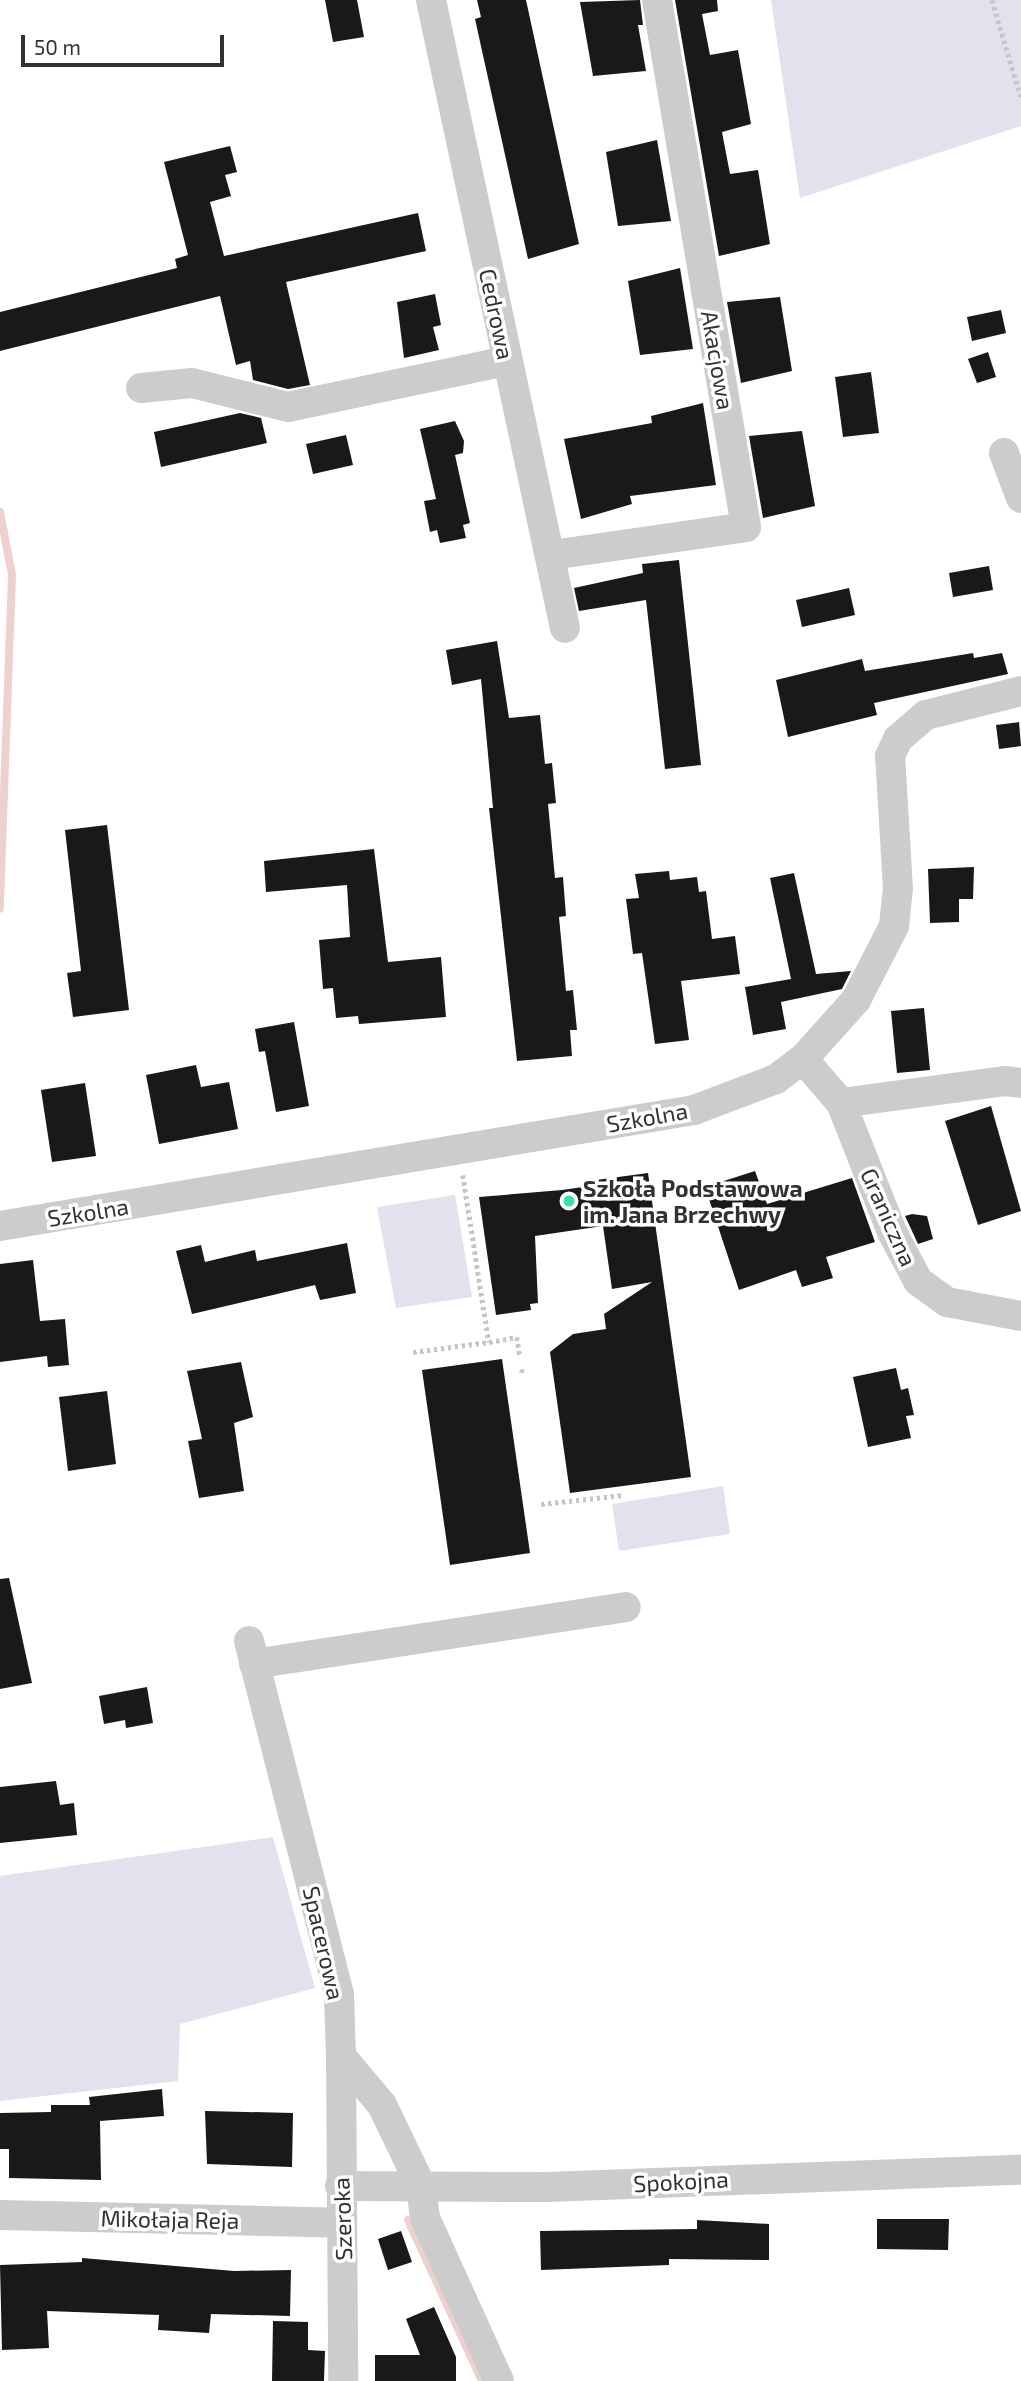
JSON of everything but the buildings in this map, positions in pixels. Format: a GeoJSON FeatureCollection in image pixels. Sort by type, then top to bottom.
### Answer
{"type":"FeatureCollection","features":[{"type":"Feature","properties":{"kind":"street","name":"Cedrowa"},"geometry":{"type":"LineString","coordinates":[[431,0],[507,361],[552,555],[565,628]]}},
{"type":"Feature","properties":{"kind":"street","name":"Akacjowa"},"geometry":{"type":"LineString","coordinates":[[552,555],[746,527],[657,0]]}},
{"type":"Feature","properties":{"kind":"street"},"geometry":{"type":"LineString","coordinates":[[141,388],[192,383],[289,407],[507,361]]}},
{"type":"Feature","properties":{"kind":"street"},"geometry":{"type":"LineString","coordinates":[[1004,453],[1021,498]]}},
{"type":"Feature","properties":{"kind":"street","name":"Szkolna"},"geometry":{"type":"LineString","coordinates":[[0,1226],[458,1147],[694,1110],[776,1079],[803,1059],[856,1000],[894,926],[898,889],[890,757],[898,739],[926,715],[1021,691]]}},
{"type":"Feature","properties":{"kind":"street","name":"Graniczna"},"geometry":{"type":"LineString","coordinates":[[803,1059],[841,1103],[891,1232],[918,1281],[947,1302],[1021,1317]]}},
{"type":"Feature","properties":{"kind":"street"},"geometry":{"type":"LineString","coordinates":[[841,1103],[1005,1081],[1021,1083]]}},
{"type":"Feature","properties":{"kind":"street","name":"Spacerowa"},"geometry":{"type":"LineString","coordinates":[[341,2056],[339,1994],[252,1653],[626,1607]]}},
{"type":"Feature","properties":{"kind":"street"},"geometry":{"type":"LineString","coordinates":[[341,2056],[382,2105],[422,2186],[425,2218],[499,2381]]}},
{"type":"Feature","properties":{"kind":"street","name":"Szeroka"},"geometry":{"type":"LineString","coordinates":[[341,2056],[343,2381]]}},
{"type":"Feature","properties":{"kind":"street","name":"Spokojna"},"geometry":{"type":"LineString","coordinates":[[340,2186],[547,2187],[1021,2170]]}},
{"type":"Feature","properties":{"kind":"street","name":"Mikołaja Reja"},"geometry":{"type":"LineString","coordinates":[[0,2215],[341,2223]]}},
{"type":"Feature","properties":{"kind":"path"},"geometry":{"type":"LineString","coordinates":[[992,0],[1021,97]]}},
{"type":"Feature","properties":{"kind":"path"},"geometry":{"type":"LineString","coordinates":[[458,1147],[489,1342]]}},
{"type":"Feature","properties":{"kind":"path"},"geometry":{"type":"LineString","coordinates":[[414,1352],[517,1337],[520,1356]]}},
{"type":"Feature","properties":{"kind":"path"},"geometry":{"type":"LineString","coordinates":[[541,1504],[624,1495]]}},
{"type":"Feature","properties":{"kind":"shaded area"},"geometry":{"type":"Polygon","coordinates":[[[771,0],[1021,0],[1021,126],[800,198],[771,0]]]}},
{"type":"Feature","properties":{"kind":"shaded area"},"geometry":{"type":"Polygon","coordinates":[[[455,1195],[472,1297],[396,1308],[377,1207],[455,1195]]]}},
{"type":"Feature","properties":{"kind":"shaded area"},"geometry":{"type":"Polygon","coordinates":[[[723,1486],[730,1534],[619,1551],[612,1504],[723,1486]]]}},
{"type":"Feature","properties":{"kind":"shaded area"},"geometry":{"type":"Polygon","coordinates":[[[273,1837],[315,1988],[180,2024],[178,2081],[0,2101],[0,1876],[273,1837]]]}},
{"type":"Feature","properties":{"kind":"waterway"},"geometry":{"type":"LineString","coordinates":[[0,512],[12,575],[0,909]]}},
{"type":"Feature","properties":{"kind":"waterway"},"geometry":{"type":"LineString","coordinates":[[408,2220],[482,2381]]}},
{"type":"Feature","properties":{"kind":"place","name":"Szkoła Podstawowa im. Jana Brzechwy"},"geometry":{"type":"Point","coordinates":[569,1201]}}]}
